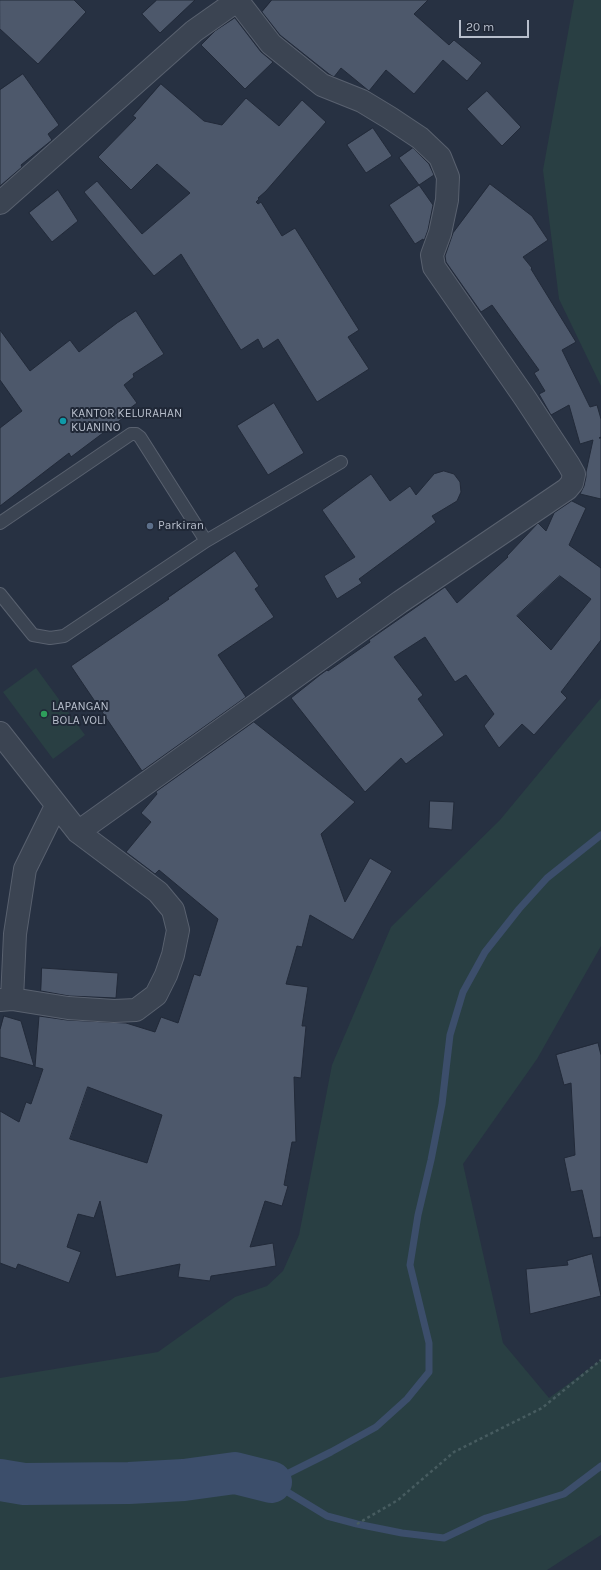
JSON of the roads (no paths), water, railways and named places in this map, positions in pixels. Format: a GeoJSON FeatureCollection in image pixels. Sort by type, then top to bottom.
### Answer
{"type":"FeatureCollection","features":[{"type":"Feature","properties":{"kind":"street"},"geometry":{"type":"LineString","coordinates":[[0,204],[194,31],[238,0],[271,44],[322,85],[362,101],[390,118],[420,138],[440,157],[448,177],[447,200],[440,233],[432,255],[434,267],[525,398],[574,474],[572,483],[567,489],[534,513],[400,602],[78,832]]}},
{"type":"Feature","properties":{"kind":"street"},"geometry":{"type":"LineString","coordinates":[[0,733],[78,832],[158,892],[172,910],[178,930],[173,955],[166,975],[156,995],[136,1010],[114,1011],[68,1008],[6,1000],[26,868],[56,806]]}},
{"type":"Feature","properties":{"kind":"lane"},"geometry":{"type":"LineString","coordinates":[[0,523],[132,434],[136,434],[140,437],[206,540]]}},
{"type":"Feature","properties":{"kind":"lane"},"geometry":{"type":"LineString","coordinates":[[0,594],[33,635],[50,638],[64,636],[206,540],[341,462]]}},
{"type":"Feature","properties":{"kind":"waterway"},"geometry":{"type":"LineString","coordinates":[[271,1482],[331,1452],[376,1427],[407,1399],[429,1372],[429,1343],[410,1265],[418,1215],[442,1104],[450,1035],[463,992],[485,952],[519,909],[547,878],[601,835]]}},
{"type":"Feature","properties":{"kind":"waterway"},"geometry":{"type":"LineString","coordinates":[[271,1482],[327,1516],[402,1533],[444,1538],[486,1518],[564,1494],[601,1466]]}},
{"type":"Feature","properties":{"kind":"waterway"},"geometry":{"type":"LineString","coordinates":[[0,1480],[24,1484],[129,1483],[184,1480],[235,1473],[271,1482]]}},
{"type":"Feature","properties":{"kind":"place","name":"KANTOR KELURAHAN KUANINO"},"geometry":{"type":"Point","coordinates":[63,421]}},
{"type":"Feature","properties":{"kind":"place","name":"Parkiran"},"geometry":{"type":"Point","coordinates":[150,526]}},
{"type":"Feature","properties":{"kind":"place","name":"LAPANGAN BOLA VOLI"},"geometry":{"type":"Point","coordinates":[44,714]}}]}
